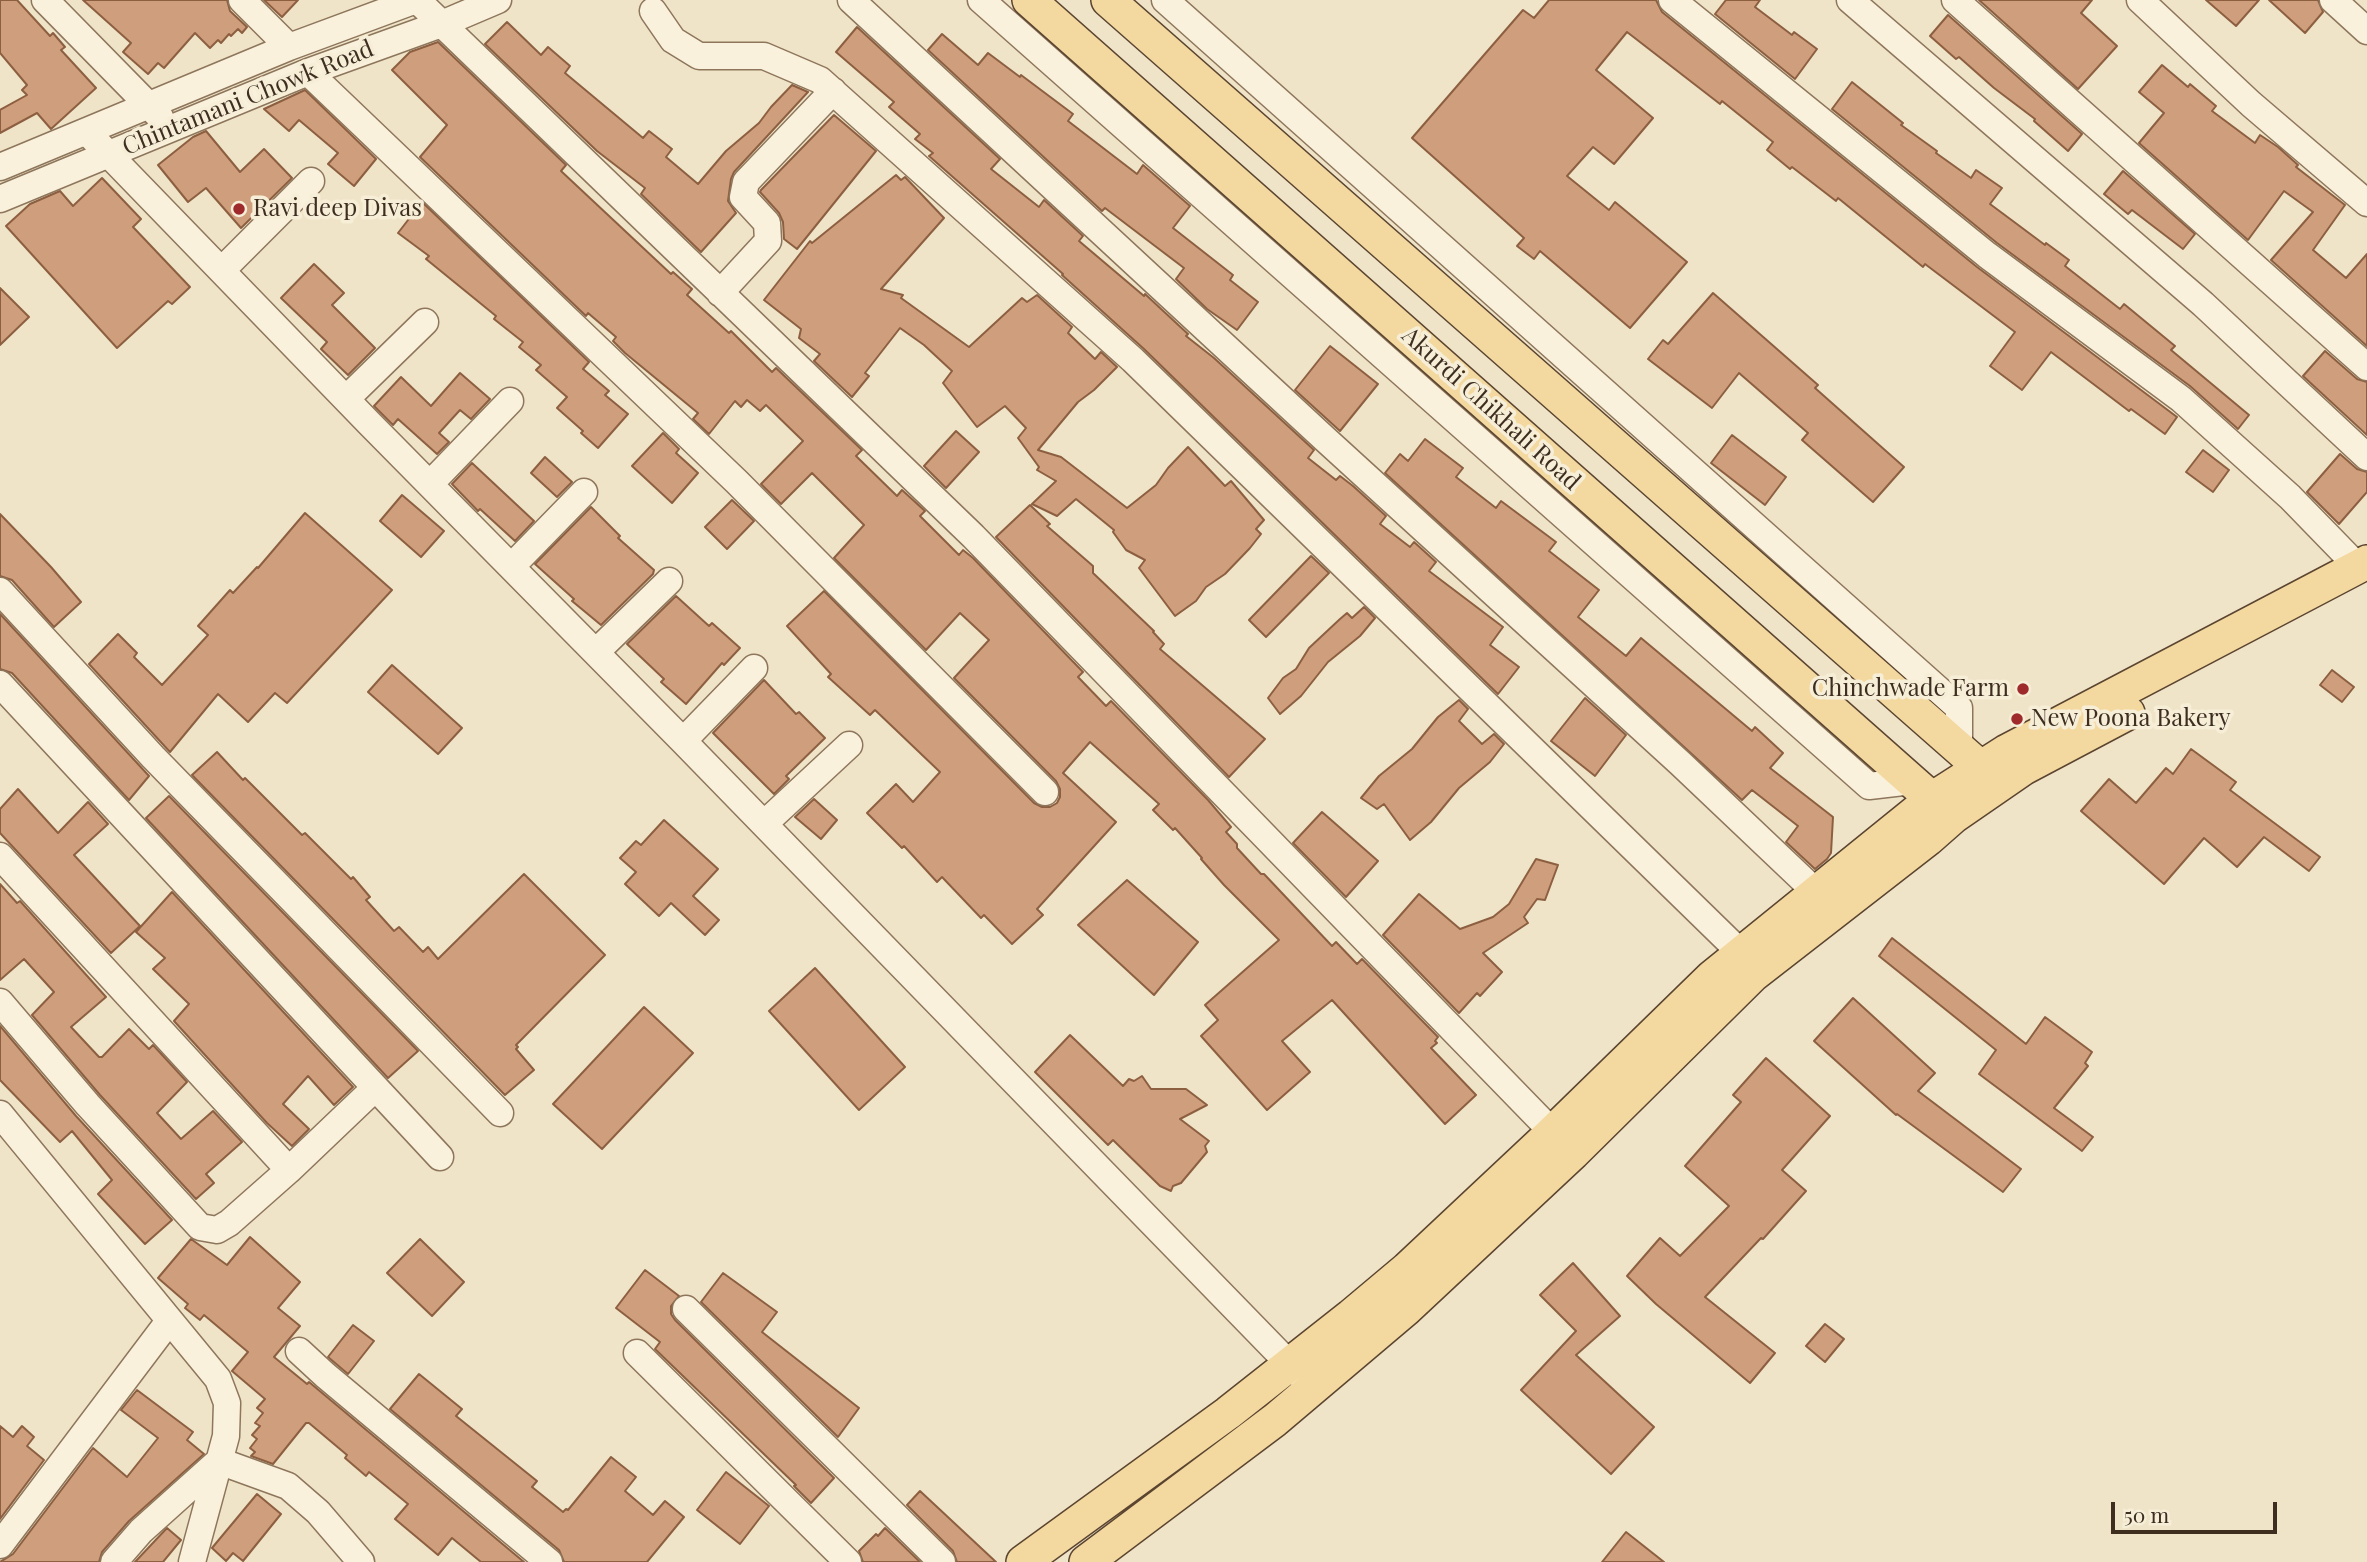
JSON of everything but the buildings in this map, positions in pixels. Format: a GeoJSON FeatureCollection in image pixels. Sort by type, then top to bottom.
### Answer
{"type":"FeatureCollection","features":[{"type":"Feature","properties":{"kind":"main road","name":"Akurdi Chikhali Road"},"geometry":{"type":"LineString","coordinates":[[1029,0],[1932,799]]}},
{"type":"Feature","properties":{"kind":"main road"},"geometry":{"type":"LineString","coordinates":[[1108,0],[1980,766]]}},
{"type":"Feature","properties":{"kind":"main road"},"geometry":{"type":"LineString","coordinates":[[1747,964],[1816,892],[1932,799],[1980,766],[2364,572]]}},
{"type":"Feature","properties":{"kind":"main road"},"geometry":{"type":"LineString","coordinates":[[1086,1562],[1302,1377],[1407,1269],[1563,1142],[1712,977],[1747,964],[1928,839],[1932,799]]}},
{"type":"Feature","properties":{"kind":"main road"},"geometry":{"type":"LineString","coordinates":[[1023,1562],[1302,1377]]}},
{"type":"Feature","properties":{"kind":"street"},"geometry":{"type":"LineString","coordinates":[[46,0],[171,129]]}},
{"type":"Feature","properties":{"kind":"street"},"geometry":{"type":"LineString","coordinates":[[242,0],[289,47]]}},
{"type":"Feature","properties":{"kind":"street"},"geometry":{"type":"LineString","coordinates":[[417,0],[444,23],[973,536],[1563,1142]]}},
{"type":"Feature","properties":{"kind":"street","name":"Chintamani Chowk Road"},"geometry":{"type":"LineString","coordinates":[[0,167],[289,47],[417,0]]}},
{"type":"Feature","properties":{"kind":"street","name":"Chintamani Chowk Road"},"geometry":{"type":"LineString","coordinates":[[0,199],[308,72],[444,23],[498,0]]}},
{"type":"Feature","properties":{"kind":"street"},"geometry":{"type":"LineString","coordinates":[[851,0],[1680,763],[1816,892]]}},
{"type":"Feature","properties":{"kind":"street"},"geometry":{"type":"LineString","coordinates":[[981,0],[1869,786],[1932,799]]}},
{"type":"Feature","properties":{"kind":"street"},"geometry":{"type":"LineString","coordinates":[[1165,0],[1959,708],[1980,766]]}},
{"type":"Feature","properties":{"kind":"street"},"geometry":{"type":"LineString","coordinates":[[1672,0],[1987,255],[2181,399],[2290,497],[2364,572]]}},
{"type":"Feature","properties":{"kind":"street"},"geometry":{"type":"LineString","coordinates":[[1850,0],[2203,304],[2367,457]]}},
{"type":"Feature","properties":{"kind":"street"},"geometry":{"type":"LineString","coordinates":[[1955,0],[2367,367]]}},
{"type":"Feature","properties":{"kind":"street"},"geometry":{"type":"LineString","coordinates":[[2140,0],[2241,96],[2367,203]]}},
{"type":"Feature","properties":{"kind":"street"},"geometry":{"type":"LineString","coordinates":[[2333,0],[2367,31]]}},
{"type":"Feature","properties":{"kind":"street"},"geometry":{"type":"LineString","coordinates":[[653,11],[673,40],[699,56],[764,56],[820,80],[1133,360],[1747,964]]}},
{"type":"Feature","properties":{"kind":"street"},"geometry":{"type":"LineString","coordinates":[[308,72],[737,482],[1045,792]]}},
{"type":"Feature","properties":{"kind":"street"},"geometry":{"type":"LineString","coordinates":[[720,293],[768,242],[767,223],[743,197],[746,183],[832,91]]}},
{"type":"Feature","properties":{"kind":"street"},"geometry":{"type":"LineString","coordinates":[[87,131],[1302,1377]]}},
{"type":"Feature","properties":{"kind":"street"},"geometry":{"type":"LineString","coordinates":[[222,270],[312,181]]}},
{"type":"Feature","properties":{"kind":"street"},"geometry":{"type":"LineString","coordinates":[[346,399],[425,322]]}},
{"type":"Feature","properties":{"kind":"street"},"geometry":{"type":"LineString","coordinates":[[430,484],[510,401]]}},
{"type":"Feature","properties":{"kind":"street"},"geometry":{"type":"LineString","coordinates":[[512,566],[584,492]]}},
{"type":"Feature","properties":{"kind":"street"},"geometry":{"type":"LineString","coordinates":[[596,652],[669,581]]}},
{"type":"Feature","properties":{"kind":"street"},"geometry":{"type":"LineString","coordinates":[[0,591],[152,757],[500,1113]]}},
{"type":"Feature","properties":{"kind":"street"},"geometry":{"type":"LineString","coordinates":[[683,741],[754,667]]}},
{"type":"Feature","properties":{"kind":"street"},"geometry":{"type":"LineString","coordinates":[[0,684],[440,1157]]}},
{"type":"Feature","properties":{"kind":"street"},"geometry":{"type":"LineString","coordinates":[[764,824],[849,745]]}},
{"type":"Feature","properties":{"kind":"street"},"geometry":{"type":"LineString","coordinates":[[0,856],[289,1170]]}},
{"type":"Feature","properties":{"kind":"street"},"geometry":{"type":"LineString","coordinates":[[0,1002],[88,1105],[200,1227],[217,1230],[229,1223],[376,1088]]}},
{"type":"Feature","properties":{"kind":"street"},"geometry":{"type":"LineString","coordinates":[[2,1121],[218,1379],[227,1403],[226,1436],[192,1562]]}},
{"type":"Feature","properties":{"kind":"street"},"geometry":{"type":"LineString","coordinates":[[687,1308],[942,1562]]}},
{"type":"Feature","properties":{"kind":"street"},"geometry":{"type":"LineString","coordinates":[[0,1545],[169,1321]]}},
{"type":"Feature","properties":{"kind":"street"},"geometry":{"type":"LineString","coordinates":[[299,1351],[549,1562]]}},
{"type":"Feature","properties":{"kind":"street"},"geometry":{"type":"LineString","coordinates":[[637,1353],[848,1562]]}},
{"type":"Feature","properties":{"kind":"street"},"geometry":{"type":"LineString","coordinates":[[114,1562],[141,1531],[219,1461]]}},
{"type":"Feature","properties":{"kind":"street"},"geometry":{"type":"LineString","coordinates":[[219,1461],[288,1486],[318,1512],[361,1562]]}},
{"type":"Feature","properties":{"kind":"place","name":"Ravi deep Divas"},"geometry":{"type":"Point","coordinates":[239,209]}},
{"type":"Feature","properties":{"kind":"place","name":"Chinchwade Farm"},"geometry":{"type":"Point","coordinates":[2023,689]}},
{"type":"Feature","properties":{"kind":"place","name":"New Poona Bakery"},"geometry":{"type":"Point","coordinates":[2017,719]}}]}
